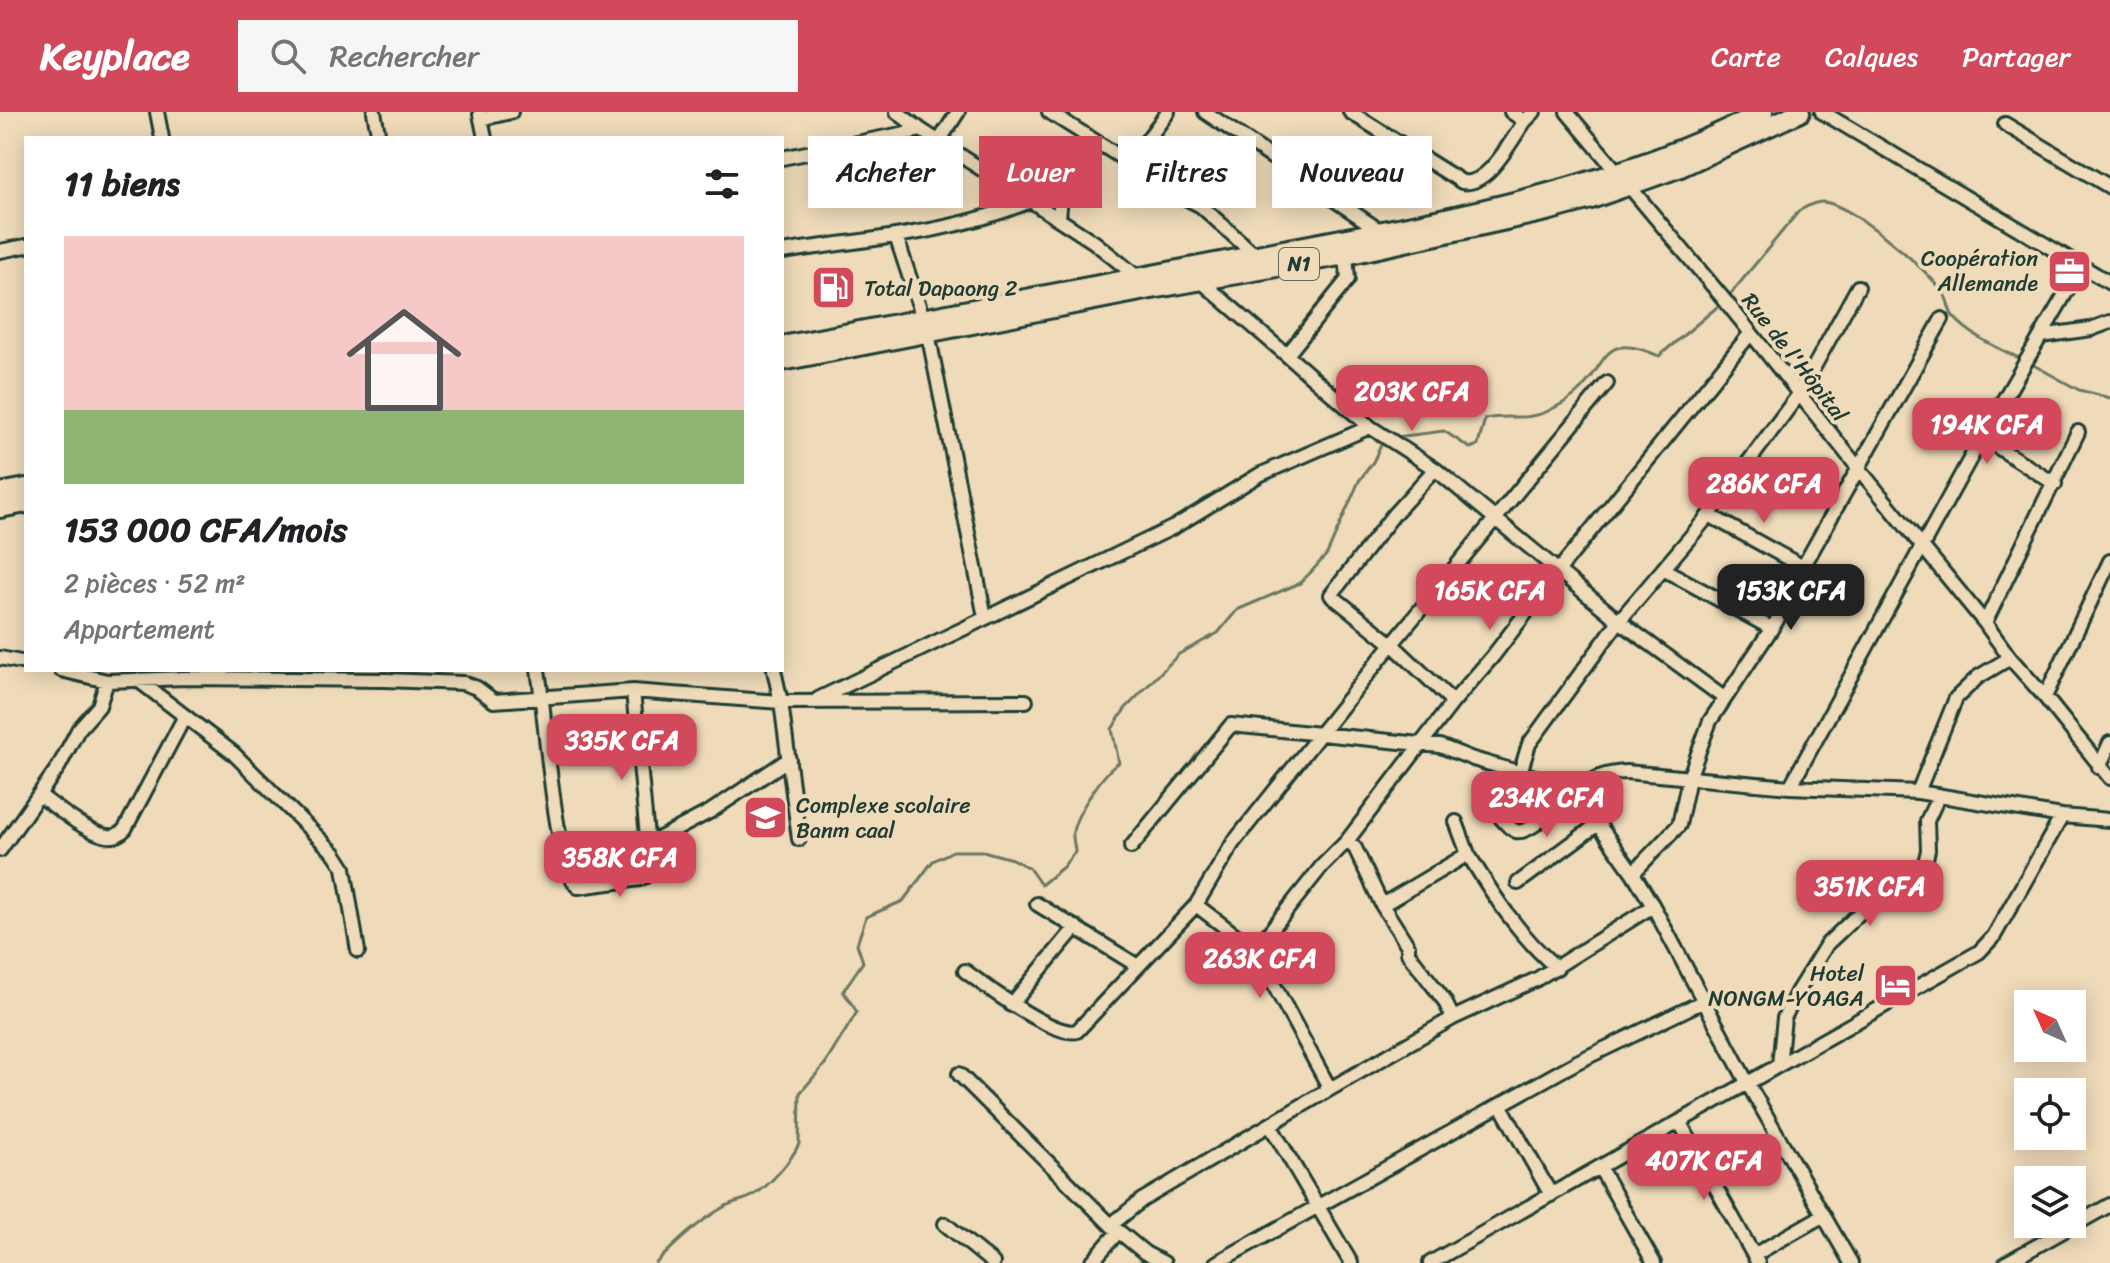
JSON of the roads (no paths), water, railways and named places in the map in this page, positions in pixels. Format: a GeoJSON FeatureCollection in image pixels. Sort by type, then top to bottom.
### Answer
{"type":"FeatureCollection","features":[{"type":"Feature","properties":{"kind":"highway","name":"N1"},"geometry":{"type":"LineString","coordinates":[[1143,284],[1202,282],[1346,255],[1533,214],[1622,180],[1739,119],[1763,112]]}},
{"type":"Feature","properties":{"kind":"highway","name":"N1"},"geometry":{"type":"LineString","coordinates":[[784,361],[925,326],[1143,284],[1255,255],[1382,232],[1622,180],[1702,158],[1800,112]]}},
{"type":"Feature","properties":{"kind":"highway","name":"N1"},"geometry":{"type":"LineString","coordinates":[[784,346],[925,326]]}},
{"type":"Feature","properties":{"kind":"highway"},"geometry":{"type":"LineString","coordinates":[[0,493],[24,488]]}},
{"type":"Feature","properties":{"kind":"highway"},"geometry":{"type":"LineString","coordinates":[[0,508],[24,503]]}},
{"type":"Feature","properties":{"kind":"street"},"geometry":{"type":"LineString","coordinates":[[162,136],[157,114],[173,112]]}},
{"type":"Feature","properties":{"kind":"street"},"geometry":{"type":"LineString","coordinates":[[374,112],[379,136]]}},
{"type":"Feature","properties":{"kind":"street"},"geometry":{"type":"LineString","coordinates":[[485,136],[480,115],[511,112]]}},
{"type":"Feature","properties":{"kind":"street"},"geometry":{"type":"LineString","coordinates":[[897,112],[931,136]]}},
{"type":"Feature","properties":{"kind":"street"},"geometry":{"type":"LineString","coordinates":[[942,136],[958,112]]}},
{"type":"Feature","properties":{"kind":"street"},"geometry":{"type":"LineString","coordinates":[[1049,112],[1085,136]]}},
{"type":"Feature","properties":{"kind":"street"},"geometry":{"type":"LineString","coordinates":[[1150,136],[1168,112]]}},
{"type":"Feature","properties":{"kind":"street"},"geometry":{"type":"LineString","coordinates":[[1205,112],[1382,232]]}},
{"type":"Feature","properties":{"kind":"street"},"geometry":{"type":"LineString","coordinates":[[1350,112],[1400,146],[1470,184],[1486,176],[1529,116],[1511,112]]}},
{"type":"Feature","properties":{"kind":"street","name":"Rue de l'Hôpital"},"geometry":{"type":"LineString","coordinates":[[1567,112],[1725,300],[2010,658],[2110,778]]}},
{"type":"Feature","properties":{"kind":"street"},"geometry":{"type":"LineString","coordinates":[[1822,112],[2110,283]]}},
{"type":"Feature","properties":{"kind":"street"},"geometry":{"type":"LineString","coordinates":[[2005,124],[2108,182]]}},
{"type":"Feature","properties":{"kind":"street"},"geometry":{"type":"LineString","coordinates":[[784,158],[921,130]]}},
{"type":"Feature","properties":{"kind":"street"},"geometry":{"type":"LineString","coordinates":[[784,252],[896,236],[987,218],[1006,208]]}},
{"type":"Feature","properties":{"kind":"street"},"geometry":{"type":"LineString","coordinates":[[1041,208],[1094,242],[1143,284]]}},
{"type":"Feature","properties":{"kind":"street"},"geometry":{"type":"LineString","coordinates":[[1059,219],[1060,208]]}},
{"type":"Feature","properties":{"kind":"street"},"geometry":{"type":"LineString","coordinates":[[1202,208],[1255,255]]}},
{"type":"Feature","properties":{"kind":"street"},"geometry":{"type":"LineString","coordinates":[[896,236],[925,326],[985,617]]}},
{"type":"Feature","properties":{"kind":"street"},"geometry":{"type":"LineString","coordinates":[[0,251],[24,246]]}},
{"type":"Feature","properties":{"kind":"street"},"geometry":{"type":"LineString","coordinates":[[1287,355],[1348,279],[1346,255]]}},
{"type":"Feature","properties":{"kind":"street"},"geometry":{"type":"LineString","coordinates":[[1790,787],[1982,437],[2082,265]]}},
{"type":"Feature","properties":{"kind":"street"},"geometry":{"type":"LineString","coordinates":[[1202,282],[1370,427],[1435,469],[1619,621],[1724,698]]}},
{"type":"Feature","properties":{"kind":"street"},"geometry":{"type":"LineString","coordinates":[[1520,773],[1529,744],[1619,621],[1709,515],[1799,394],[1858,287]]}},
{"type":"Feature","properties":{"kind":"street"},"geometry":{"type":"LineString","coordinates":[[1633,873],[1679,825],[1689,778],[1710,721],[1771,628],[1942,319]]}},
{"type":"Feature","properties":{"kind":"street"},"geometry":{"type":"LineString","coordinates":[[2041,336],[2091,329],[2110,322]]}},
{"type":"Feature","properties":{"kind":"street"},"geometry":{"type":"LineString","coordinates":[[1255,950],[1322,866],[1347,841],[1453,702],[1750,334]]}},
{"type":"Feature","properties":{"kind":"street"},"geometry":{"type":"LineString","coordinates":[[965,971],[1011,1005],[1073,1033],[1122,986],[1196,905],[1233,843],[1607,383]]}},
{"type":"Feature","properties":{"kind":"street"},"geometry":{"type":"LineString","coordinates":[[815,700],[1174,527],[1259,475],[1370,427]]}},
{"type":"Feature","properties":{"kind":"street"},"geometry":{"type":"LineString","coordinates":[[1985,623],[2078,432]]}},
{"type":"Feature","properties":{"kind":"street"},"geometry":{"type":"LineString","coordinates":[[1982,437],[2055,484]]}},
{"type":"Feature","properties":{"kind":"street"},"geometry":{"type":"LineString","coordinates":[[1435,469],[1394,514],[1331,595],[1392,644],[1453,702]]}},
{"type":"Feature","properties":{"kind":"street"},"geometry":{"type":"LineString","coordinates":[[1709,515],[1803,567]]}},
{"type":"Feature","properties":{"kind":"street"},"geometry":{"type":"LineString","coordinates":[[2045,697],[2110,561]]}},
{"type":"Feature","properties":{"kind":"street"},"geometry":{"type":"LineString","coordinates":[[1663,569],[1771,628]]}},
{"type":"Feature","properties":{"kind":"street"},"geometry":{"type":"LineString","coordinates":[[0,658],[24,663]]}},
{"type":"Feature","properties":{"kind":"street"},"geometry":{"type":"LineString","coordinates":[[1918,792],[1956,698],[1978,677],[2010,658]]}},
{"type":"Feature","properties":{"kind":"street"},"geometry":{"type":"LineString","coordinates":[[69,672],[107,681],[138,680],[170,674],[463,683],[477,688],[494,701],[633,691],[781,702],[1026,701]]}},
{"type":"Feature","properties":{"kind":"street"},"geometry":{"type":"LineString","coordinates":[[538,672],[560,844],[574,884],[578,887],[640,879],[647,875],[650,868],[633,691]]}},
{"type":"Feature","properties":{"kind":"street"},"geometry":{"type":"LineString","coordinates":[[774,672],[799,839]]}},
{"type":"Feature","properties":{"kind":"street"},"geometry":{"type":"LineString","coordinates":[[138,680],[233,753],[335,854],[344,868],[358,951]]}},
{"type":"Feature","properties":{"kind":"street"},"geometry":{"type":"LineString","coordinates":[[0,850],[59,766],[78,730],[99,706],[107,681]]}},
{"type":"Feature","properties":{"kind":"street"},"geometry":{"type":"LineString","coordinates":[[39,795],[88,829],[112,837],[118,835],[125,829],[185,716]]}},
{"type":"Feature","properties":{"kind":"street"},"geometry":{"type":"LineString","coordinates":[[1131,847],[1231,725],[1421,743],[1454,750],[1548,782],[1572,794],[1598,824],[1653,906],[1748,1084],[1851,1263]]}},
{"type":"Feature","properties":{"kind":"street"},"geometry":{"type":"LineString","coordinates":[[2099,767],[2110,743]]}},
{"type":"Feature","properties":{"kind":"street"},"geometry":{"type":"LineString","coordinates":[[647,845],[711,811],[789,759]]}},
{"type":"Feature","properties":{"kind":"street"},"geometry":{"type":"LineString","coordinates":[[1501,818],[1517,831],[1525,831],[1588,781],[1609,773],[1626,772],[1790,787],[1918,792],[2062,816],[2110,820]]}},
{"type":"Feature","properties":{"kind":"street"},"geometry":{"type":"LineString","coordinates":[[1779,1065],[1784,1018],[1827,944],[1866,907],[1925,863],[1927,821],[1939,795]]}},
{"type":"Feature","properties":{"kind":"street"},"geometry":{"type":"LineString","coordinates":[[1430,1263],[1985,948],[2062,816]]}},
{"type":"Feature","properties":{"kind":"street"},"geometry":{"type":"LineString","coordinates":[[1456,822],[1468,854],[1512,921],[1537,951],[1557,968]]}},
{"type":"Feature","properties":{"kind":"street"},"geometry":{"type":"LineString","coordinates":[[1518,883],[1598,824]]}},
{"type":"Feature","properties":{"kind":"street"},"geometry":{"type":"LineString","coordinates":[[1347,841],[1355,848],[1382,905],[1408,946],[1408,953],[1444,1000],[1453,1018]]}},
{"type":"Feature","properties":{"kind":"street"},"geometry":{"type":"LineString","coordinates":[[1382,905],[1468,854]]}},
{"type":"Feature","properties":{"kind":"street"},"geometry":{"type":"LineString","coordinates":[[1037,904],[1138,966]]}},
{"type":"Feature","properties":{"kind":"street"},"geometry":{"type":"LineString","coordinates":[[1196,905],[1255,950],[1330,1089]]}},
{"type":"Feature","properties":{"kind":"street"},"geometry":{"type":"LineString","coordinates":[[1091,1263],[1114,1228],[1142,1200],[1453,1018],[1557,968],[1653,906]]}},
{"type":"Feature","properties":{"kind":"street"},"geometry":{"type":"LineString","coordinates":[[1011,1005],[1076,927]]}},
{"type":"Feature","properties":{"kind":"street"},"geometry":{"type":"LineString","coordinates":[[1216,1263],[1577,1062],[1704,1001]]}},
{"type":"Feature","properties":{"kind":"street"},"geometry":{"type":"LineString","coordinates":[[959,1074],[1114,1228],[1164,1263]]}},
{"type":"Feature","properties":{"kind":"street"},"geometry":{"type":"LineString","coordinates":[[1501,1106],[1551,1195]]}},
{"type":"Feature","properties":{"kind":"street"},"geometry":{"type":"LineString","coordinates":[[1680,1123],[1756,1259],[1824,1215]]}},
{"type":"Feature","properties":{"kind":"street"},"geometry":{"type":"LineString","coordinates":[[1270,1125],[1351,1263]]}},
{"type":"Feature","properties":{"kind":"street"},"geometry":{"type":"LineString","coordinates":[[1600,1168],[1654,1263]]}},
{"type":"Feature","properties":{"kind":"street"},"geometry":{"type":"LineString","coordinates":[[2006,1263],[2110,1205]]}},
{"type":"Feature","properties":{"kind":"street"},"geometry":{"type":"LineString","coordinates":[[945,1224],[993,1263]]}},
{"type":"Feature","properties":{"kind":"waterway"},"geometry":{"type":"LineString","coordinates":[[1729,296],[1799,211],[1822,202],[1850,213],[1888,239],[1936,283],[1946,297],[1951,314],[1960,323],[1985,341],[2021,359]]}},
{"type":"Feature","properties":{"kind":"waterway"},"geometry":{"type":"LineString","coordinates":[[1396,437],[1444,431],[1470,448],[1478,445],[1485,419],[1546,412],[1577,393],[1616,348],[1640,349],[1659,356],[1723,302]]}},
{"type":"Feature","properties":{"kind":"waterway"},"geometry":{"type":"LineString","coordinates":[[2028,362],[2079,390],[2110,398]]}},
{"type":"Feature","properties":{"kind":"waterway"},"geometry":{"type":"LineString","coordinates":[[656,1263],[706,1219],[760,1191],[780,1172],[795,1151],[799,1144],[800,1093],[825,1064],[857,1012],[843,991],[863,962],[857,944],[866,917],[903,901],[933,861],[953,851],[983,851],[1012,859],[1029,868],[1041,885],[1063,867],[1075,852],[1073,832],[1079,815],[1099,783],[1119,763],[1112,729],[1125,709],[1179,654],[1218,633],[1237,610],[1300,583],[1312,571],[1327,554],[1359,481],[1384,439]]}},
{"type":"Feature","properties":{"kind":"place","name":"Coopération Allemande"},"geometry":{"type":"Point","coordinates":[2069,271]}},
{"type":"Feature","properties":{"kind":"place","name":"Total Dapaong 2"},"geometry":{"type":"Point","coordinates":[833,288]}},
{"type":"Feature","properties":{"kind":"place","name":"Complexe scolaire Banm caal"},"geometry":{"type":"Point","coordinates":[765,818]}},
{"type":"Feature","properties":{"kind":"place","name":"Hotel NONGM-YOAGA"},"geometry":{"type":"Point","coordinates":[1895,986]}}]}
